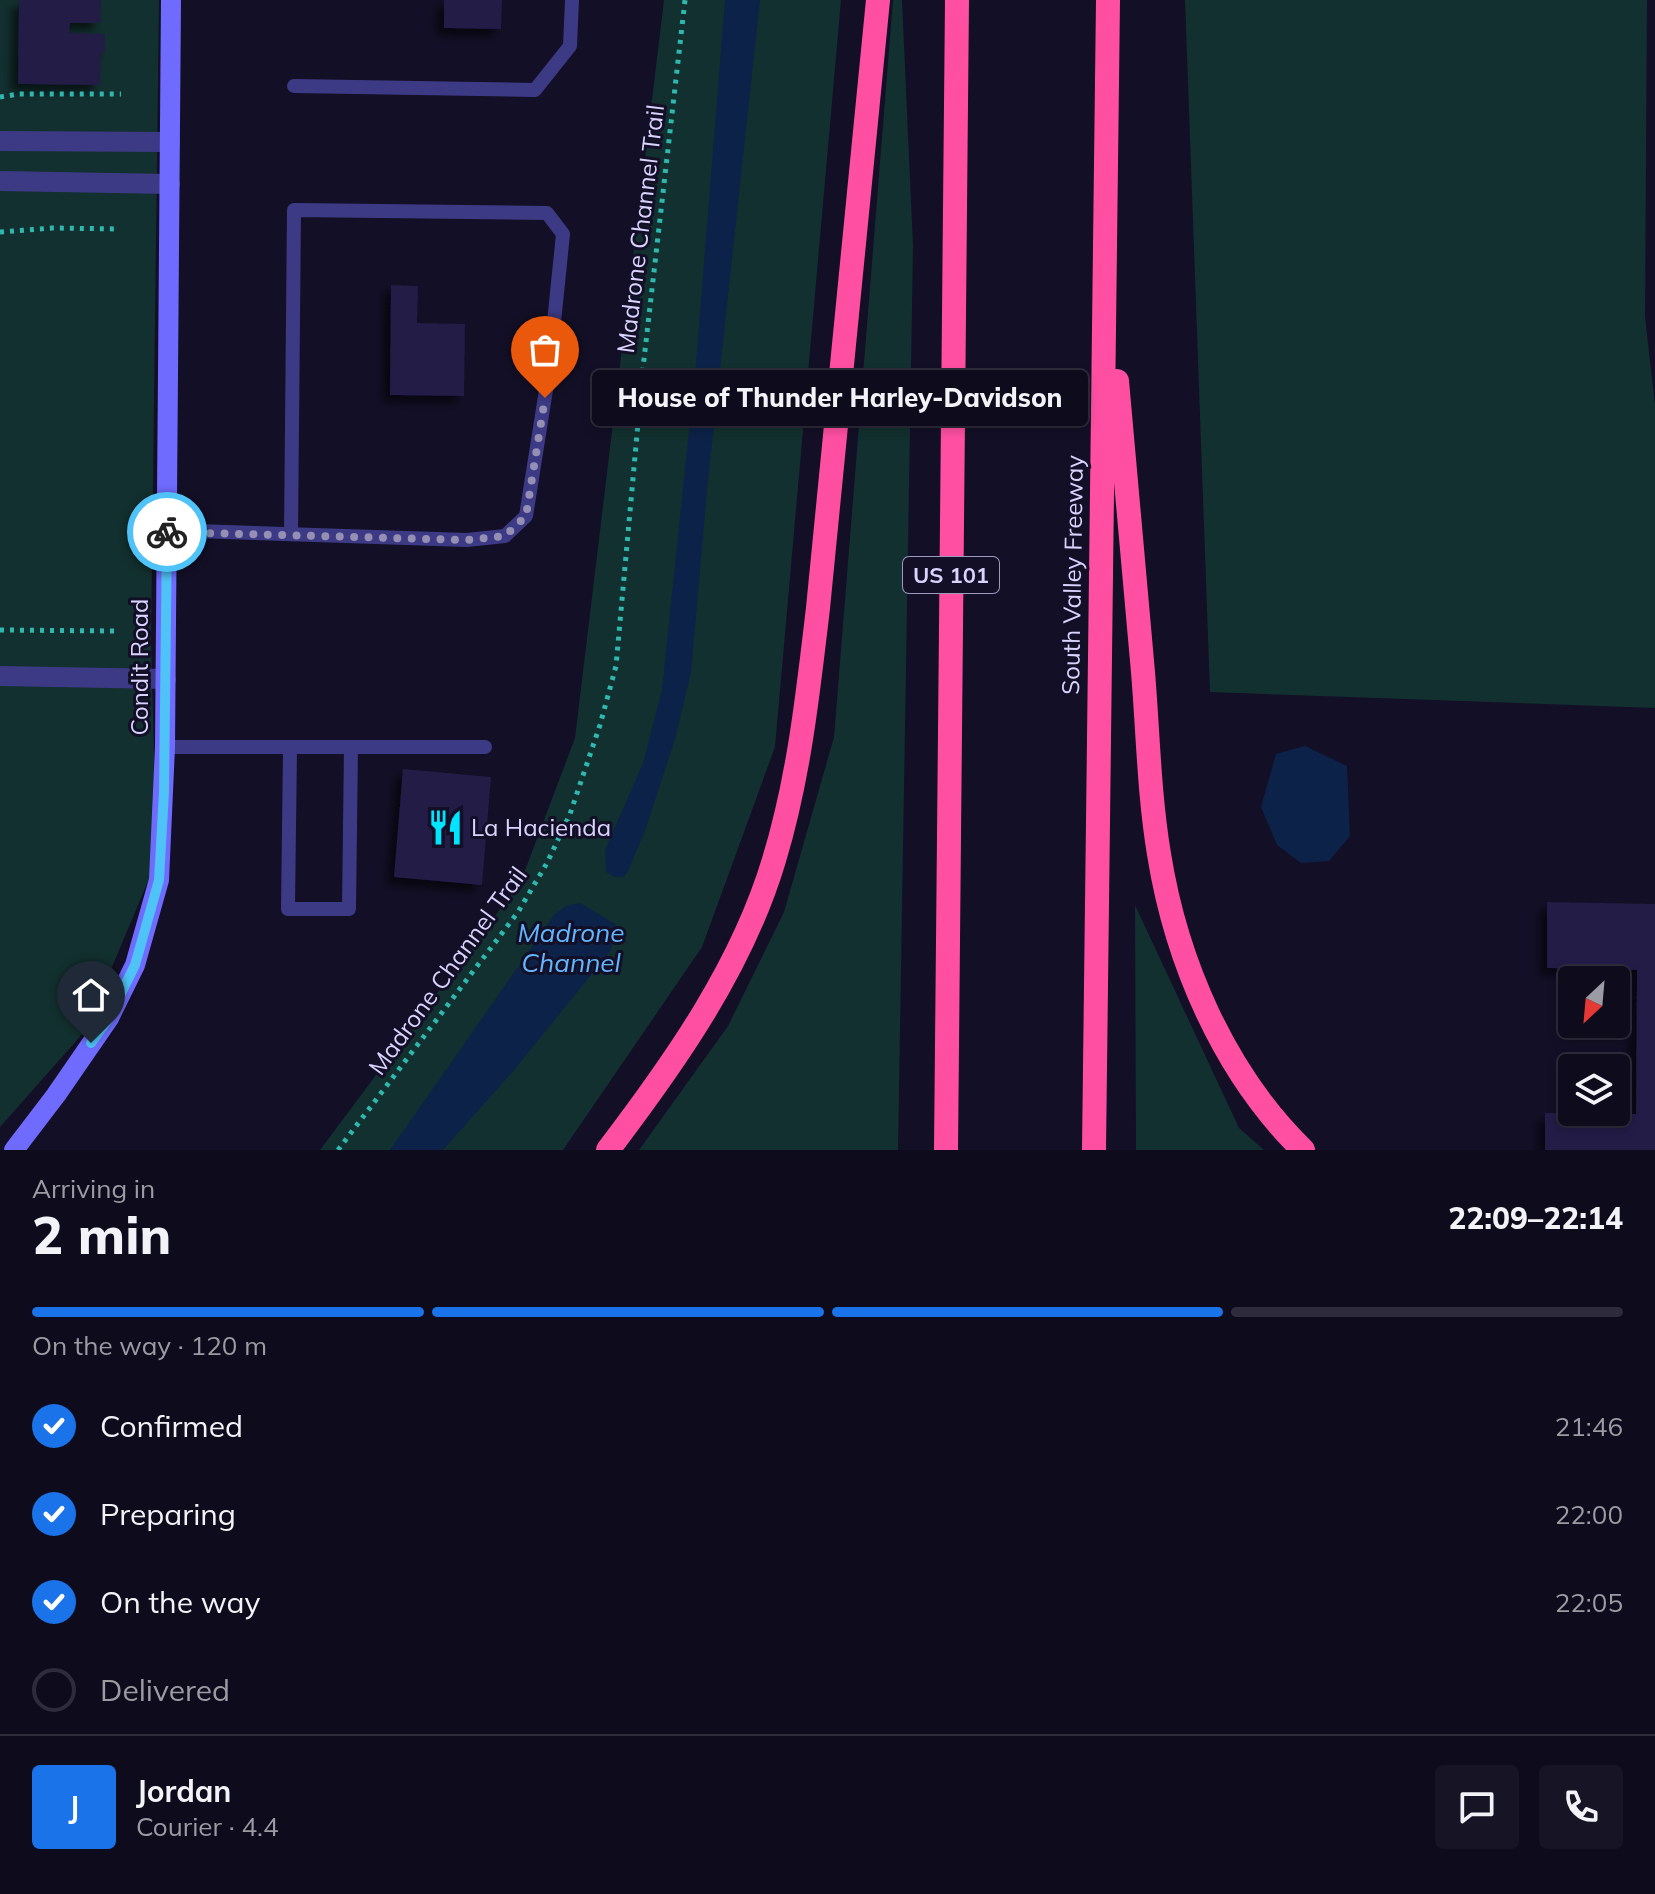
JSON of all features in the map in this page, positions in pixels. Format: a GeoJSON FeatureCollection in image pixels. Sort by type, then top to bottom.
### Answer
{"type":"FeatureCollection","features":[{"type":"Feature","properties":{"kind":"highway"},"geometry":{"type":"LineString","coordinates":[[608,1150],[674,1060],[732,962],[773,863],[787,811],[807,706],[818,608],[878,0]]}},
{"type":"Feature","properties":{"kind":"highway","name":"US 101"},"geometry":{"type":"LineString","coordinates":[[946,1150],[957,0]]}},
{"type":"Feature","properties":{"kind":"highway","name":"South Valley Freeway"},"geometry":{"type":"LineString","coordinates":[[1094,1150],[1108,0]]}},
{"type":"Feature","properties":{"kind":"highway"},"geometry":{"type":"LineString","coordinates":[[1105,243],[1153,803],[1168,902],[1183,951],[1227,1050],[1257,1096],[1303,1150]]}},
{"type":"Feature","properties":{"kind":"street","name":"Condit Road"},"geometry":{"type":"LineString","coordinates":[[14,1150],[109,1018],[135,965],[159,880],[166,679],[171,0]]}},
{"type":"Feature","properties":{"kind":"street"},"geometry":{"type":"LineString","coordinates":[[0,141],[170,142]]}},
{"type":"Feature","properties":{"kind":"street"},"geometry":{"type":"LineString","coordinates":[[0,181],[170,184]]}},
{"type":"Feature","properties":{"kind":"street"},"geometry":{"type":"LineString","coordinates":[[0,676],[166,679]]}},
{"type":"Feature","properties":{"kind":"lane"},"geometry":{"type":"LineString","coordinates":[[294,86],[535,90],[570,46],[572,0]]}},
{"type":"Feature","properties":{"kind":"lane"},"geometry":{"type":"LineString","coordinates":[[167,530],[467,540],[505,536],[526,516],[549,371],[563,234],[547,213],[294,210],[291,534]]}},
{"type":"Feature","properties":{"kind":"lane"},"geometry":{"type":"LineString","coordinates":[[165,747],[485,747]]}},
{"type":"Feature","properties":{"kind":"lane"},"geometry":{"type":"LineString","coordinates":[[290,747],[288,909],[349,909],[351,747]]}},
{"type":"Feature","properties":{"kind":"path","name":"Madrone Channel Trail"},"geometry":{"type":"LineString","coordinates":[[338,1150],[518,912],[547,863],[570,814],[600,725],[616,666],[643,368],[685,0]]}},
{"type":"Feature","properties":{"kind":"path"},"geometry":{"type":"LineString","coordinates":[[0,97],[19,94],[121,94]]}},
{"type":"Feature","properties":{"kind":"path"},"geometry":{"type":"LineString","coordinates":[[0,232],[52,228],[119,229]]}},
{"type":"Feature","properties":{"kind":"path"},"geometry":{"type":"LineString","coordinates":[[0,630],[115,631]]}},
{"type":"Feature","properties":{"kind":"green space"},"geometry":{"type":"Polygon","coordinates":[[[0,0],[159,0],[151,642],[157,860],[85,1031],[0,1127],[0,0]]]}},
{"type":"Feature","properties":{"kind":"green space"},"geometry":{"type":"Polygon","coordinates":[[[664,0],[841,0],[775,747],[702,947],[563,1150],[320,1150],[521,881],[575,738],[664,0]]]}},
{"type":"Feature","properties":{"kind":"green space"},"geometry":{"type":"Polygon","coordinates":[[[893,0],[902,0],[913,246],[898,1150],[639,1150],[728,1026],[784,912],[834,737],[893,0]]]}},
{"type":"Feature","properties":{"kind":"green space"},"geometry":{"type":"Polygon","coordinates":[[[1185,0],[1647,0],[1645,317],[1655,405],[1655,708],[1210,692],[1185,0]]]}},
{"type":"Feature","properties":{"kind":"green space"},"geometry":{"type":"Polygon","coordinates":[[[1135,905],[1239,1128],[1264,1150],[1136,1150],[1135,905]]]}},
{"type":"Feature","properties":{"kind":"water","name":"Madrone Channel"},"geometry":{"type":"Polygon","coordinates":[[[725,0],[760,0],[707,490],[691,672],[675,739],[645,831],[628,871],[624,877],[615,877],[606,872],[605,850],[643,763],[662,690],[696,363],[725,0]]]}},
{"type":"Feature","properties":{"kind":"water"},"geometry":{"type":"Polygon","coordinates":[[[1305,746],[1347,766],[1350,836],[1329,861],[1301,863],[1277,845],[1261,807],[1276,754],[1305,746]]]}},
{"type":"Feature","properties":{"kind":"water","name":"Madrone Channel"},"geometry":{"type":"Polygon","coordinates":[[[580,903],[615,924],[617,934],[609,953],[514,1070],[443,1150],[390,1150],[555,914],[566,906],[580,903]]]}},
{"type":"Feature","properties":{"kind":"building"},"geometry":{"type":"Polygon","coordinates":[[[19,0],[101,0],[100,23],[70,23],[69,33],[105,34],[100,85],[18,84],[19,0]]]}},
{"type":"Feature","properties":{"kind":"building"},"geometry":{"type":"Polygon","coordinates":[[[444,0],[502,0],[501,29],[444,28],[444,0]]]}},
{"type":"Feature","properties":{"kind":"building"},"geometry":{"type":"Polygon","coordinates":[[[391,285],[418,286],[417,323],[465,324],[464,396],[390,395],[391,285]]]}},
{"type":"Feature","properties":{"kind":"building"},"geometry":{"type":"Polygon","coordinates":[[[403,769],[491,777],[482,885],[394,877],[403,769]]]}},
{"type":"Feature","properties":{"kind":"building"},"geometry":{"type":"Polygon","coordinates":[[[1547,902],[1655,904],[1655,1150],[1545,1150],[1545,1113],[1558,1113],[1558,1126],[1630,1126],[1630,1114],[1636,1114],[1637,970],[1630,970],[1630,966],[1547,968],[1547,902]]]}},
{"type":"Feature","properties":{"kind":"way so far"},"geometry":{"type":"LineString","coordinates":[[167,532],[467,540],[505,536],[526,516],[545,398]]}},
{"type":"Feature","properties":{"kind":"place","name":"House of Thunder Harley-Davidson"},"geometry":{"type":"Point","coordinates":[545,398]}},
{"type":"Feature","properties":{"kind":"place","name":"La Hacienda"},"geometry":{"type":"Point","coordinates":[445,828]}},
{"type":"Feature","properties":{"kind":"route"},"geometry":{"type":"LineString","coordinates":[[91,1043],[109,1018],[135,965],[159,880],[164,815],[167,532]]}}]}
